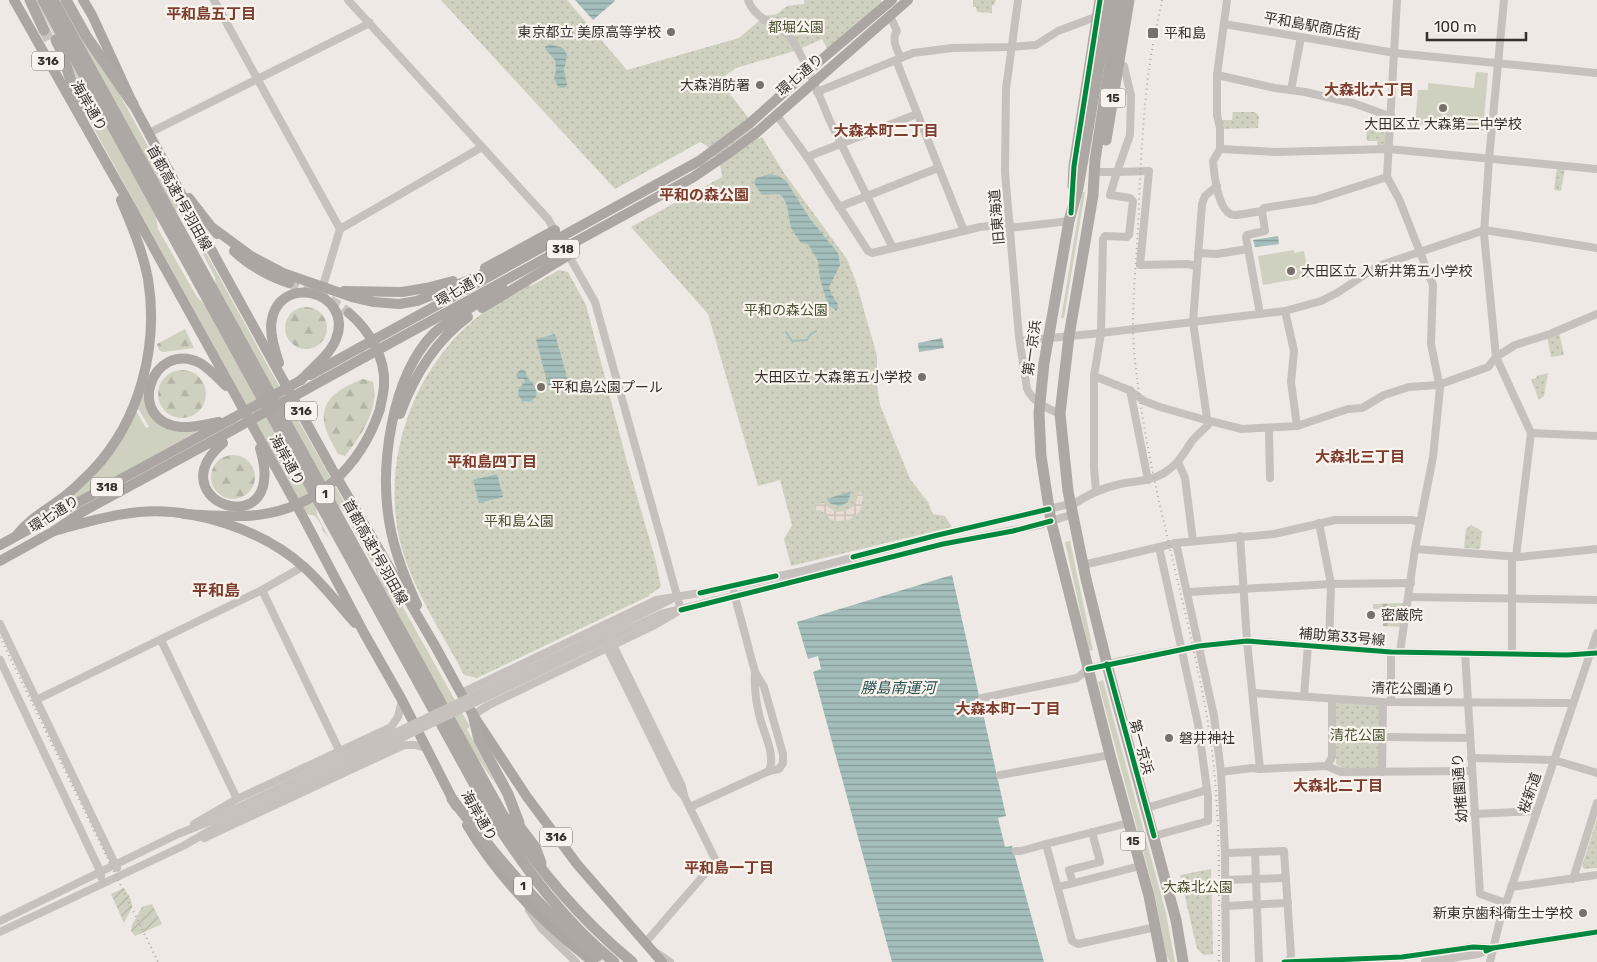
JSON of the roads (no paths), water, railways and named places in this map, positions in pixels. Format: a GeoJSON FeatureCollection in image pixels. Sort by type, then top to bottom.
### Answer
{"type":"FeatureCollection","features":[{"type":"Feature","properties":{"kind":"highway","name":"首都高速1号羽田線"},"geometry":{"type":"LineString","coordinates":[[43,0],[493,818],[519,859],[542,889],[563,913],[614,962]]}},
{"type":"Feature","properties":{"kind":"highway","name":"首都高速1号羽田線"},"geometry":{"type":"LineString","coordinates":[[53,0],[501,812],[528,852],[589,924],[632,962]]}},
{"type":"Feature","properties":{"kind":"highway"},"geometry":{"type":"LineString","coordinates":[[62,0],[74,22],[84,33]]}},
{"type":"Feature","properties":{"kind":"highway"},"geometry":{"type":"LineString","coordinates":[[66,0],[84,33],[133,104]]}},
{"type":"Feature","properties":{"kind":"highway","name":"15"},"geometry":{"type":"LineString","coordinates":[[1100,0],[1107,17]]}},
{"type":"Feature","properties":{"kind":"highway","name":"第一京浜"},"geometry":{"type":"LineString","coordinates":[[1110,0],[1078,188],[1070,217],[1048,338],[1040,405],[1041,456],[1050,515],[1110,755],[1156,927],[1162,962]]}},
{"type":"Feature","properties":{"kind":"highway","name":"第一京浜"},"geometry":{"type":"LineString","coordinates":[[1120,0],[1107,17],[1093,195],[1069,336],[1060,414],[1065,470],[1071,508],[1107,664],[1176,920],[1183,962]]}},
{"type":"Feature","properties":{"kind":"highway","name":"15"},"geometry":{"type":"LineString","coordinates":[[1093,195],[1100,172],[1129,0]]}},
{"type":"Feature","properties":{"kind":"highway"},"geometry":{"type":"LineString","coordinates":[[30,1],[46,28]]}},
{"type":"Feature","properties":{"kind":"highway"},"geometry":{"type":"LineString","coordinates":[[54,42],[62,52],[83,121]]}},
{"type":"Feature","properties":{"kind":"highway"},"geometry":{"type":"LineString","coordinates":[[331,525],[358,588]]}},
{"type":"Feature","properties":{"kind":"highway"},"geometry":{"type":"LineString","coordinates":[[473,715],[479,740],[508,794],[520,827]]}},
{"type":"Feature","properties":{"kind":"highway"},"geometry":{"type":"LineString","coordinates":[[473,764],[535,847],[544,872]]}},
{"type":"Feature","properties":{"kind":"highway","name":"1"},"geometry":{"type":"LineString","coordinates":[[452,799],[502,863],[538,904],[605,962]]}},
{"type":"Feature","properties":{"kind":"main road","name":"海岸通り"},"geometry":{"type":"LineString","coordinates":[[14,0],[255,430],[402,700],[452,799],[484,852],[502,876],[544,920],[593,962]]}},
{"type":"Feature","properties":{"kind":"main road","name":"316"},"geometry":{"type":"LineString","coordinates":[[83,0],[92,15],[133,104],[236,297],[473,715],[514,778],[576,864],[662,962]]}},
{"type":"Feature","properties":{"kind":"main road","name":"環七通り"},"geometry":{"type":"LineString","coordinates":[[0,545],[217,433],[263,414],[320,371],[365,358],[692,178],[729,153],[756,133],[776,114],[815,87],[908,0]]}},
{"type":"Feature","properties":{"kind":"main road","name":"環七通り"},"geometry":{"type":"LineString","coordinates":[[0,560],[54,531],[82,512],[217,433],[233,418],[699,160],[750,123],[886,2]]}},
{"type":"Feature","properties":{"kind":"main road"},"geometry":{"type":"LineString","coordinates":[[16,536],[26,523],[81,482],[107,453],[118,437],[135,403],[146,364],[151,330],[148,279],[133,228],[106,164]]}},
{"type":"Feature","properties":{"kind":"main road"},"geometry":{"type":"LineString","coordinates":[[172,176],[213,228],[242,259],[264,273],[289,283]]}},
{"type":"Feature","properties":{"kind":"main road"},"geometry":{"type":"LineString","coordinates":[[213,228],[234,245],[267,266],[352,297],[374,302],[409,303],[431,296],[520,259]]}},
{"type":"Feature","properties":{"kind":"main road"},"geometry":{"type":"LineString","coordinates":[[338,291],[402,292],[458,279],[489,266],[555,230]]}},
{"type":"Feature","properties":{"kind":"main road"},"geometry":{"type":"LineString","coordinates":[[390,441],[406,396],[414,380],[446,336],[475,312],[569,255]]}},
{"type":"Feature","properties":{"kind":"main road"},"geometry":{"type":"LineString","coordinates":[[434,644],[392,539],[386,486],[395,410],[401,390],[417,356],[429,339],[446,324],[525,270]]}},
{"type":"Feature","properties":{"kind":"main road"},"geometry":{"type":"LineString","coordinates":[[283,379],[272,339],[272,324],[279,304],[284,298],[297,293],[311,292],[319,295],[330,303],[336,313],[338,326],[336,340],[328,352],[320,371]]}},
{"type":"Feature","properties":{"kind":"main road"},"geometry":{"type":"LineString","coordinates":[[54,531],[112,516],[142,512],[231,516],[258,515],[282,510],[304,501],[325,489],[349,466],[364,447],[380,409],[384,387],[382,363],[375,347],[365,330],[350,313]]}},
{"type":"Feature","properties":{"kind":"main road"},"geometry":{"type":"LineString","coordinates":[[237,398],[212,372],[196,362],[180,360],[173,361],[160,368],[152,380],[149,394],[151,407],[159,419],[180,427],[195,427],[217,433],[216,449],[207,461],[203,475],[209,494],[219,504],[234,507],[248,504],[261,494],[265,478],[263,459],[255,430]]}},
{"type":"Feature","properties":{"kind":"main road"},"geometry":{"type":"LineString","coordinates":[[184,514],[224,523],[275,546],[304,566],[324,586],[364,633]]}},
{"type":"Feature","properties":{"kind":"street"},"geometry":{"type":"LineString","coordinates":[[214,0],[340,229]]}},
{"type":"Feature","properties":{"kind":"street"},"geometry":{"type":"LineString","coordinates":[[348,0],[548,219],[595,302],[680,610]]}},
{"type":"Feature","properties":{"kind":"street"},"geometry":{"type":"LineString","coordinates":[[748,0],[756,15],[792,39],[809,70],[841,144],[893,248]]}},
{"type":"Feature","properties":{"kind":"street","name":"旧東海道"},"geometry":{"type":"LineString","coordinates":[[1018,0],[1006,89],[1006,172],[1020,341],[1027,389],[1040,405]]}},
{"type":"Feature","properties":{"kind":"street"},"geometry":{"type":"LineString","coordinates":[[1227,0],[1216,75],[1220,149],[1213,161],[1220,199],[1228,212],[1232,215],[1262,211],[1264,208],[1314,200],[1387,178]]}},
{"type":"Feature","properties":{"kind":"street"},"geometry":{"type":"LineString","coordinates":[[1397,0],[1392,117],[1387,178],[1399,199],[1434,285],[1431,344],[1440,384],[1433,457],[1415,549],[1400,652]]}},
{"type":"Feature","properties":{"kind":"street"},"geometry":{"type":"LineString","coordinates":[[1504,0],[1485,230],[1496,358],[1531,433],[1514,556],[1512,653]]}},
{"type":"Feature","properties":{"kind":"street"},"geometry":{"type":"LineString","coordinates":[[890,16],[896,31],[894,41],[899,59],[938,168],[964,231]]}},
{"type":"Feature","properties":{"kind":"street"},"geometry":{"type":"LineString","coordinates":[[815,87],[913,53],[952,48],[1036,45],[1058,32],[1107,17]]}},
{"type":"Feature","properties":{"kind":"street"},"geometry":{"type":"LineString","coordinates":[[149,133],[370,24]]}},
{"type":"Feature","properties":{"kind":"street","name":"平和島駅商店街"},"geometry":{"type":"LineString","coordinates":[[1224,24],[1395,53],[1597,73]]}},
{"type":"Feature","properties":{"kind":"street"},"geometry":{"type":"LineString","coordinates":[[1292,90],[1300,37]]}},
{"type":"Feature","properties":{"kind":"street"},"geometry":{"type":"LineString","coordinates":[[1096,492],[1094,467],[1094,376],[1101,333],[1103,239],[1106,236],[1127,237],[1130,234],[1133,201],[1130,198],[1110,195],[1116,172],[1130,135],[1131,96],[1124,66],[1118,65]]}},
{"type":"Feature","properties":{"kind":"street"},"geometry":{"type":"LineString","coordinates":[[1216,75],[1353,103],[1392,117]]}},
{"type":"Feature","properties":{"kind":"street"},"geometry":{"type":"LineString","coordinates":[[776,114],[868,251],[872,253],[980,227],[1010,226],[1070,217]]}},
{"type":"Feature","properties":{"kind":"street"},"geometry":{"type":"LineString","coordinates":[[807,158],[918,114]]}},
{"type":"Feature","properties":{"kind":"street"},"geometry":{"type":"LineString","coordinates":[[323,286],[340,229],[482,147]]}},
{"type":"Feature","properties":{"kind":"street"},"geometry":{"type":"LineString","coordinates":[[1220,149],[1273,152],[1389,149],[1597,169]]}},
{"type":"Feature","properties":{"kind":"street"},"geometry":{"type":"LineString","coordinates":[[839,207],[938,168]]}},
{"type":"Feature","properties":{"kind":"street"},"geometry":{"type":"LineString","coordinates":[[1100,172],[1149,171],[1140,265],[1187,264],[1197,266]]}},
{"type":"Feature","properties":{"kind":"street"},"geometry":{"type":"LineString","coordinates":[[183,846],[298,784],[584,647],[661,614],[942,544],[1013,531],[1071,508],[1082,498],[1096,492],[1120,484],[1148,480],[1163,474],[1178,462],[1191,443],[1208,425],[1193,322],[1203,201],[1205,196],[1217,186]]}},
{"type":"Feature","properties":{"kind":"street"},"geometry":{"type":"LineString","coordinates":[[1260,314],[1246,237],[1247,235],[1266,230],[1262,211]]}},
{"type":"Feature","properties":{"kind":"street"},"geometry":{"type":"LineString","coordinates":[[1020,341],[1285,311],[1321,301],[1337,293],[1378,266],[1485,230],[1597,248]]}},
{"type":"Feature","properties":{"kind":"street"},"geometry":{"type":"LineString","coordinates":[[1198,253],[1217,254],[1248,249]]}},
{"type":"Feature","properties":{"kind":"street"},"geometry":{"type":"LineString","coordinates":[[1285,311],[1294,351],[1291,382],[1296,426]]}},
{"type":"Feature","properties":{"kind":"street"},"geometry":{"type":"LineString","coordinates":[[1094,376],[1130,390],[1144,401],[1160,407],[1242,429],[1296,426],[1348,409],[1362,408],[1384,395],[1409,387],[1440,384],[1488,367],[1496,358],[1515,345],[1550,334],[1597,314]]}},
{"type":"Feature","properties":{"kind":"street"},"geometry":{"type":"LineString","coordinates":[[1130,390],[1148,480]]}},
{"type":"Feature","properties":{"kind":"street"},"geometry":{"type":"LineString","coordinates":[[1040,405],[1060,414]]}},
{"type":"Feature","properties":{"kind":"street"},"geometry":{"type":"LineString","coordinates":[[1269,429],[1270,478]]}},
{"type":"Feature","properties":{"kind":"street"},"geometry":{"type":"LineString","coordinates":[[1531,433],[1597,436]]}},
{"type":"Feature","properties":{"kind":"street"},"geometry":{"type":"LineString","coordinates":[[1178,462],[1185,478],[1192,541]]}},
{"type":"Feature","properties":{"kind":"street"},"geometry":{"type":"LineString","coordinates":[[461,693],[656,600],[798,572],[938,535],[1050,515],[1071,508]]}},
{"type":"Feature","properties":{"kind":"street"},"geometry":{"type":"LineString","coordinates":[[1084,565],[1176,543],[1274,534],[1335,520],[1412,520],[1420,522]]}},
{"type":"Feature","properties":{"kind":"street"},"geometry":{"type":"LineString","coordinates":[[1319,524],[1330,584],[1329,647]]}},
{"type":"Feature","properties":{"kind":"street"},"geometry":{"type":"LineString","coordinates":[[1240,536],[1247,641],[1260,769]]}},
{"type":"Feature","properties":{"kind":"street"},"geometry":{"type":"LineString","coordinates":[[1176,543],[1214,716],[1221,772],[1225,854],[1226,962]]}},
{"type":"Feature","properties":{"kind":"street"},"geometry":{"type":"LineString","coordinates":[[1154,836],[1208,821],[1207,790],[1198,724],[1159,547]]}},
{"type":"Feature","properties":{"kind":"street"},"geometry":{"type":"LineString","coordinates":[[1415,549],[1514,556],[1597,549]]}},
{"type":"Feature","properties":{"kind":"street"},"geometry":{"type":"LineString","coordinates":[[36,700],[262,590],[304,566]]}},
{"type":"Feature","properties":{"kind":"street"},"geometry":{"type":"LineString","coordinates":[[1188,592],[1330,584],[1411,583]]}},
{"type":"Feature","properties":{"kind":"street"},"geometry":{"type":"LineString","coordinates":[[690,807],[769,771],[779,769],[782,767],[784,759],[764,687],[755,672],[732,586]]}},
{"type":"Feature","properties":{"kind":"street"},"geometry":{"type":"LineString","coordinates":[[262,590],[339,750]]}},
{"type":"Feature","properties":{"kind":"street"},"geometry":{"type":"LineString","coordinates":[[584,647],[677,597]]}},
{"type":"Feature","properties":{"kind":"street"},"geometry":{"type":"LineString","coordinates":[[1408,597],[1597,600]]}},
{"type":"Feature","properties":{"kind":"street"},"geometry":{"type":"LineString","coordinates":[[473,715],[489,705],[664,620],[680,610]]}},
{"type":"Feature","properties":{"kind":"street"},"geometry":{"type":"LineString","coordinates":[[0,624],[119,874]]}},
{"type":"Feature","properties":{"kind":"street","name":"桜新道"},"geometry":{"type":"LineString","coordinates":[[1490,962],[1511,887],[1573,703],[1594,653],[1597,633]]}},
{"type":"Feature","properties":{"kind":"street"},"geometry":{"type":"LineString","coordinates":[[161,640],[237,799]]}},
{"type":"Feature","properties":{"kind":"street","name":"補助第33号線"},"geometry":{"type":"LineString","coordinates":[[982,698],[1077,678],[1088,669],[1107,664],[1198,646],[1247,641],[1391,652],[1567,655],[1594,653]]}},
{"type":"Feature","properties":{"kind":"street"},"geometry":{"type":"LineString","coordinates":[[1304,696],[1308,645]]}},
{"type":"Feature","properties":{"kind":"street"},"geometry":{"type":"LineString","coordinates":[[610,646],[682,786],[684,796],[716,861],[648,946],[670,962]]}},
{"type":"Feature","properties":{"kind":"street"},"geometry":{"type":"LineString","coordinates":[[1382,772],[1383,737],[1391,652]]}},
{"type":"Feature","properties":{"kind":"street","name":"幼稚園通り"},"geometry":{"type":"LineString","coordinates":[[1466,653],[1469,738],[1480,894],[1506,903]]}},
{"type":"Feature","properties":{"kind":"street"},"geometry":{"type":"LineString","coordinates":[[0,660],[101,873],[101,884]]}},
{"type":"Feature","properties":{"kind":"street"},"geometry":{"type":"LineString","coordinates":[[755,672],[754,686],[758,712],[772,760],[769,771]]}},
{"type":"Feature","properties":{"kind":"street","name":"清花公園通り"},"geometry":{"type":"LineString","coordinates":[[1253,693],[1387,702],[1573,703]]}},
{"type":"Feature","properties":{"kind":"street"},"geometry":{"type":"LineString","coordinates":[[1327,766],[1332,757],[1332,699]]}},
{"type":"Feature","properties":{"kind":"street"},"geometry":{"type":"LineString","coordinates":[[178,834],[237,799],[391,727],[398,717],[402,700]]}},
{"type":"Feature","properties":{"kind":"street"},"geometry":{"type":"LineString","coordinates":[[1383,737],[1469,738]]}},
{"type":"Feature","properties":{"kind":"street"},"geometry":{"type":"LineString","coordinates":[[0,932],[119,874],[219,832],[404,745],[426,748]]}},
{"type":"Feature","properties":{"kind":"street"},"geometry":{"type":"LineString","coordinates":[[1000,775],[1110,755]]}},
{"type":"Feature","properties":{"kind":"street"},"geometry":{"type":"LineString","coordinates":[[1471,758],[1554,760],[1597,773]]}},
{"type":"Feature","properties":{"kind":"street"},"geometry":{"type":"LineString","coordinates":[[1221,772],[1252,768],[1327,766],[1341,772],[1472,772]]}},
{"type":"Feature","properties":{"kind":"street"},"geometry":{"type":"LineString","coordinates":[[0,921],[178,834],[298,784]]}},
{"type":"Feature","properties":{"kind":"street"},"geometry":{"type":"LineString","coordinates":[[1146,808],[1207,790]]}},
{"type":"Feature","properties":{"kind":"street"},"geometry":{"type":"LineString","coordinates":[[1573,879],[1597,804]]}},
{"type":"Feature","properties":{"kind":"street"},"geometry":{"type":"LineString","coordinates":[[1474,814],[1537,811]]}},
{"type":"Feature","properties":{"kind":"street"},"geometry":{"type":"LineString","coordinates":[[1016,851],[1128,823]]}},
{"type":"Feature","properties":{"kind":"street"},"geometry":{"type":"LineString","coordinates":[[1073,883],[1069,870],[1100,862],[1092,832]]}},
{"type":"Feature","properties":{"kind":"street"},"geometry":{"type":"LineString","coordinates":[[1046,844],[1072,941],[1078,944],[1156,927]]}},
{"type":"Feature","properties":{"kind":"street"},"geometry":{"type":"LineString","coordinates":[[1225,854],[1284,851],[1291,955],[1289,962]]}},
{"type":"Feature","properties":{"kind":"street"},"geometry":{"type":"LineString","coordinates":[[1255,852],[1259,962]]}},
{"type":"Feature","properties":{"kind":"street"},"geometry":{"type":"LineString","coordinates":[[1058,887],[1140,866]]}},
{"type":"Feature","properties":{"kind":"street"},"geometry":{"type":"LineString","coordinates":[[1511,887],[1597,875]]}},
{"type":"Feature","properties":{"kind":"street"},"geometry":{"type":"LineString","coordinates":[[1225,880],[1286,878]]}},
{"type":"Feature","properties":{"kind":"street"},"geometry":{"type":"LineString","coordinates":[[518,893],[542,928],[576,962]]}},
{"type":"Feature","properties":{"kind":"street"},"geometry":{"type":"LineString","coordinates":[[1225,906],[1288,903]]}},
{"type":"Feature","properties":{"kind":"street"},"geometry":{"type":"LineString","coordinates":[[1284,962],[1402,958],[1473,947],[1493,948],[1597,932]]}},
{"type":"Feature","properties":{"kind":"street"},"geometry":{"type":"LineString","coordinates":[[1425,962],[1449,960],[1478,954],[1493,948]]}},
{"type":"Feature","properties":{"kind":"water"},"geometry":{"type":"Polygon","coordinates":[[[575,0],[614,0],[615,1],[593,20],[575,0]]]}},
{"type":"Feature","properties":{"kind":"water"},"geometry":{"type":"Polygon","coordinates":[[[550,44],[563,48],[567,55],[564,70],[567,85],[564,88],[558,87],[554,78],[556,70],[555,60],[545,47],[550,44]]]}},
{"type":"Feature","properties":{"kind":"water"},"geometry":{"type":"Polygon","coordinates":[[[770,174],[779,176],[786,181],[810,219],[838,253],[840,265],[829,287],[838,304],[837,311],[828,305],[820,279],[818,261],[808,244],[801,243],[791,228],[787,206],[783,197],[778,194],[762,195],[754,183],[756,178],[770,174]]]}},
{"type":"Feature","properties":{"kind":"water"},"geometry":{"type":"Polygon","coordinates":[[[1278,236],[1279,244],[1255,247],[1253,240],[1278,236]]]}},
{"type":"Feature","properties":{"kind":"water"},"geometry":{"type":"Polygon","coordinates":[[[555,334],[568,381],[548,386],[536,339],[555,334]]]}},
{"type":"Feature","properties":{"kind":"water"},"geometry":{"type":"Polygon","coordinates":[[[942,338],[944,348],[919,352],[918,343],[942,338]]]}},
{"type":"Feature","properties":{"kind":"water"},"geometry":{"type":"Polygon","coordinates":[[[522,369],[537,389],[536,397],[530,402],[522,401],[518,395],[519,388],[525,382],[524,379],[518,379],[516,376],[522,369]]]}},
{"type":"Feature","properties":{"kind":"water"},"geometry":{"type":"Polygon","coordinates":[[[497,474],[503,497],[479,503],[473,480],[497,474]]]}},
{"type":"Feature","properties":{"kind":"water"},"geometry":{"type":"Polygon","coordinates":[[[851,491],[848,502],[840,506],[831,504],[827,499],[851,491]]]}},
{"type":"Feature","properties":{"kind":"water","name":"勝島南運河"},"geometry":{"type":"Polygon","coordinates":[[[952,575],[1006,816],[998,818],[1005,847],[1012,846],[1044,962],[892,962],[813,672],[821,669],[818,656],[808,659],[797,622],[952,575]]]}},
{"type":"Feature","properties":{"kind":"waterway"},"geometry":{"type":"LineString","coordinates":[[786,332],[792,341],[807,340],[816,331]]}},
{"type":"Feature","properties":{"kind":"tunnel"},"geometry":{"type":"LineString","coordinates":[[44,30],[51,43]]}},
{"type":"Feature","properties":{"kind":"tunnel"},"geometry":{"type":"LineString","coordinates":[[289,283],[320,295],[349,313]]}},
{"type":"Feature","properties":{"kind":"railway"},"geometry":{"type":"LineString","coordinates":[[1162,0],[1148,77],[1144,115],[1133,304],[1133,335],[1139,397],[1147,444],[1208,723],[1217,812],[1219,962]]}},
{"type":"Feature","properties":{"kind":"railway"},"geometry":{"type":"LineString","coordinates":[[0,637],[158,962]]}},
{"type":"Feature","properties":{"kind":"place","name":"東京都立 美原高等学校"},"geometry":{"type":"Point","coordinates":[671,32]}},
{"type":"Feature","properties":{"kind":"place","name":"平和島"},"geometry":{"type":"Point","coordinates":[1153,33]}},
{"type":"Feature","properties":{"kind":"place","name":"大森消防署"},"geometry":{"type":"Point","coordinates":[760,85]}},
{"type":"Feature","properties":{"kind":"place","name":"大田区立 大森第二中学校"},"geometry":{"type":"Point","coordinates":[1443,108]}},
{"type":"Feature","properties":{"kind":"place","name":"大田区立 入新井第五小学校"},"geometry":{"type":"Point","coordinates":[1291,271]}},
{"type":"Feature","properties":{"kind":"place","name":"大田区立 大森第五小学校"},"geometry":{"type":"Point","coordinates":[922,377]}},
{"type":"Feature","properties":{"kind":"place","name":"平和島公園プール"},"geometry":{"type":"Point","coordinates":[541,387]}},
{"type":"Feature","properties":{"kind":"place","name":"密厳院"},"geometry":{"type":"Point","coordinates":[1371,615]}},
{"type":"Feature","properties":{"kind":"place","name":"磐井神社"},"geometry":{"type":"Point","coordinates":[1169,738]}},
{"type":"Feature","properties":{"kind":"place","name":"新東京歯科衛生士学校"},"geometry":{"type":"Point","coordinates":[1583,913]}},
{"type":"Feature","properties":{"kind":"district","name":"平和島五丁目"},"geometry":{"type":"Point","coordinates":[211,14]}},
{"type":"Feature","properties":{"kind":"district","name":"大森北六丁目"},"geometry":{"type":"Point","coordinates":[1369,90]}},
{"type":"Feature","properties":{"kind":"district","name":"大森本町二丁目"},"geometry":{"type":"Point","coordinates":[886,131]}},
{"type":"Feature","properties":{"kind":"district","name":"平和の森公園"},"geometry":{"type":"Point","coordinates":[704,195]}},
{"type":"Feature","properties":{"kind":"district","name":"大森北三丁目"},"geometry":{"type":"Point","coordinates":[1360,457]}},
{"type":"Feature","properties":{"kind":"district","name":"平和島四丁目"},"geometry":{"type":"Point","coordinates":[492,462]}},
{"type":"Feature","properties":{"kind":"district","name":"平和島"},"geometry":{"type":"Point","coordinates":[216,590]}},
{"type":"Feature","properties":{"kind":"district","name":"大森本町一丁目"},"geometry":{"type":"Point","coordinates":[1008,709]}},
{"type":"Feature","properties":{"kind":"district","name":"大森北二丁目"},"geometry":{"type":"Point","coordinates":[1338,786]}},
{"type":"Feature","properties":{"kind":"district","name":"平和島一丁目"},"geometry":{"type":"Point","coordinates":[729,868]}},
{"type":"Feature","properties":{"kind":"park label","name":"都堀公園"},"geometry":{"type":"Point","coordinates":[796,27]}},
{"type":"Feature","properties":{"kind":"park label","name":"平和島公園"},"geometry":{"type":"Point","coordinates":[519,521]}},
{"type":"Feature","properties":{"kind":"park label","name":"清花公園"},"geometry":{"type":"Point","coordinates":[1358,735]}},
{"type":"Feature","properties":{"kind":"park label","name":"大森北公園"},"geometry":{"type":"Point","coordinates":[1198,887]}}]}
